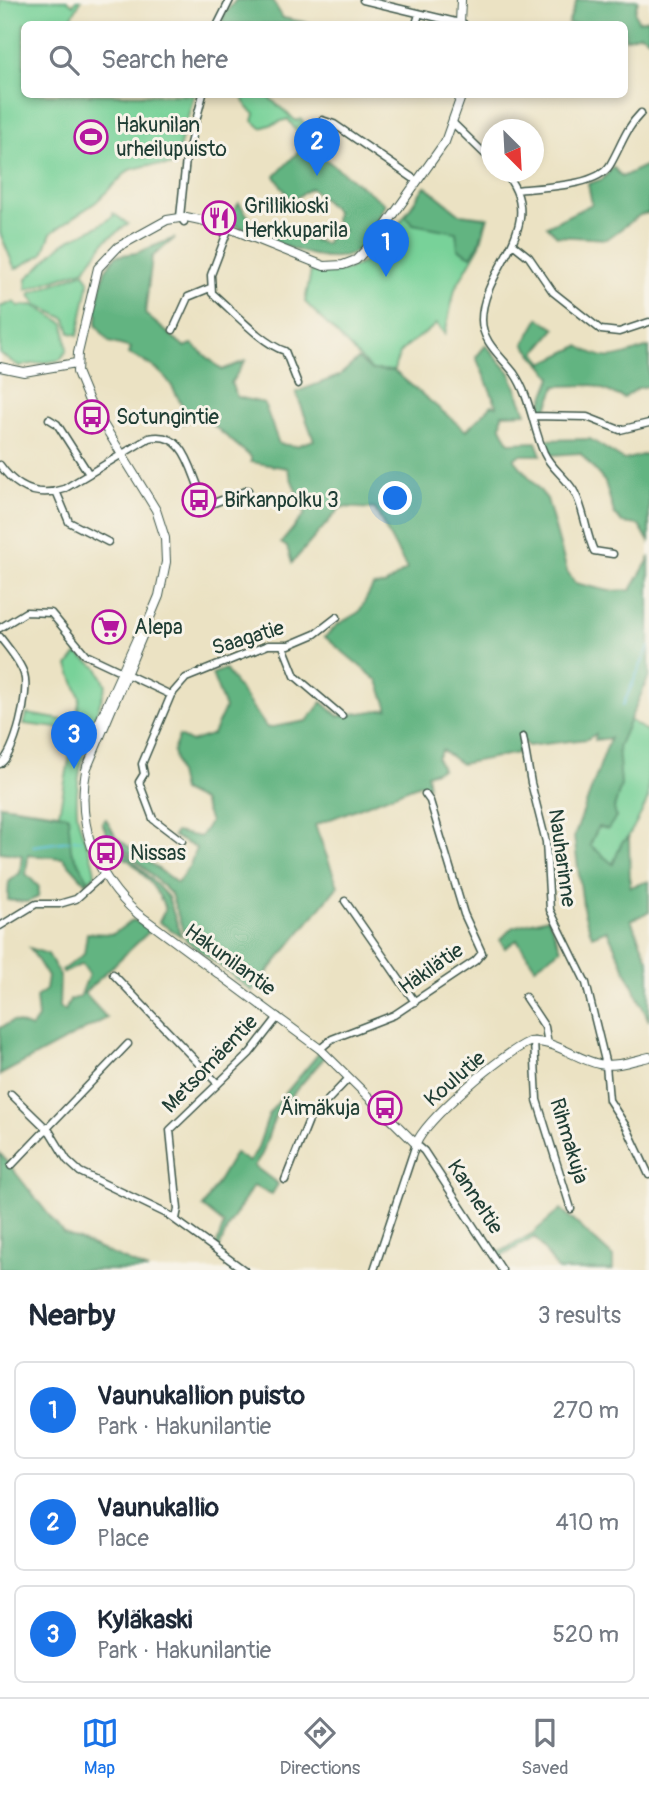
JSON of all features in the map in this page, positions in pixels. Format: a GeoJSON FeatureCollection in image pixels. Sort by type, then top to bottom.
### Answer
{"type":"FeatureCollection","features":[{"type":"Feature","properties":{"kind":"street"},"geometry":{"type":"LineString","coordinates":[[220,21],[230,0]]}},
{"type":"Feature","properties":{"kind":"street"},"geometry":{"type":"LineString","coordinates":[[363,0],[449,21]]}},
{"type":"Feature","properties":{"kind":"street"},"geometry":{"type":"LineString","coordinates":[[462,21],[463,0]]}},
{"type":"Feature","properties":{"kind":"street"},"geometry":{"type":"LineString","coordinates":[[417,21],[419,14]]}},
{"type":"Feature","properties":{"kind":"street"},"geometry":{"type":"LineString","coordinates":[[184,218],[182,201],[186,159],[202,98]]}},
{"type":"Feature","properties":{"kind":"street"},"geometry":{"type":"LineString","coordinates":[[0,367],[24,372],[76,363],[98,268],[118,247],[167,220],[184,218],[228,230],[316,264],[343,265],[356,260],[371,247],[454,124],[460,98]]}},
{"type":"Feature","properties":{"kind":"street"},"geometry":{"type":"LineString","coordinates":[[516,190],[589,180],[604,173],[630,124],[642,113]]}},
{"type":"Feature","properties":{"kind":"street"},"geometry":{"type":"LineString","coordinates":[[322,120],[334,124],[417,181]]}},
{"type":"Feature","properties":{"kind":"street"},"geometry":{"type":"LineString","coordinates":[[454,124],[481,150]]}},
{"type":"Feature","properties":{"kind":"street"},"geometry":{"type":"LineString","coordinates":[[511,182],[516,190],[519,218],[514,244],[485,299],[482,326],[490,345],[519,382],[550,463],[576,494],[594,551],[613,554]]}},
{"type":"Feature","properties":{"kind":"street"},"geometry":{"type":"LineString","coordinates":[[210,288],[211,275],[228,230]]}},
{"type":"Feature","properties":{"kind":"street"},"geometry":{"type":"LineString","coordinates":[[514,244],[529,257],[553,292],[601,330],[619,332],[649,322]]}},
{"type":"Feature","properties":{"kind":"street"},"geometry":{"type":"LineString","coordinates":[[173,330],[187,299],[210,288]]}},
{"type":"Feature","properties":{"kind":"street"},"geometry":{"type":"LineString","coordinates":[[210,288],[270,346],[285,351],[299,384]]}},
{"type":"Feature","properties":{"kind":"street","name":"Hakunilantie"},"geometry":{"type":"LineString","coordinates":[[76,363],[86,396],[152,503],[162,527],[166,562],[159,596],[94,734],[83,797],[86,829],[94,853],[115,891],[138,914],[320,1049],[416,1144]]}},
{"type":"Feature","properties":{"kind":"street"},"geometry":{"type":"LineString","coordinates":[[532,416],[587,417],[620,430],[649,423]]}},
{"type":"Feature","properties":{"kind":"street"},"geometry":{"type":"LineString","coordinates":[[49,419],[57,424],[89,474]]}},
{"type":"Feature","properties":{"kind":"street"},"geometry":{"type":"LineString","coordinates":[[0,465],[13,482],[25,489],[56,491],[149,438],[171,439],[187,456],[205,501],[214,503],[248,491]]}},
{"type":"Feature","properties":{"kind":"street"},"geometry":{"type":"LineString","coordinates":[[56,491],[69,522],[108,542]]}},
{"type":"Feature","properties":{"kind":"street"},"geometry":{"type":"LineString","coordinates":[[0,628],[26,612],[51,613],[59,619],[79,649],[124,674],[171,695]]}},
{"type":"Feature","properties":{"kind":"street","name":"Saagatie"},"geometry":{"type":"LineString","coordinates":[[182,841],[153,819],[139,782],[144,774],[142,764],[171,695],[179,683],[193,674],[268,645],[283,646],[315,635],[337,617]]}},
{"type":"Feature","properties":{"kind":"street"},"geometry":{"type":"LineString","coordinates":[[0,636],[24,673],[26,687],[12,751],[0,764]]}},
{"type":"Feature","properties":{"kind":"street"},"geometry":{"type":"LineString","coordinates":[[283,646],[295,676],[342,716]]}},
{"type":"Feature","properties":{"kind":"street","name":"Nauharinne"},"geometry":{"type":"LineString","coordinates":[[523,737],[528,773],[546,842],[550,910],[586,983],[606,1065],[609,1100],[627,1128],[649,1175]]}},
{"type":"Feature","properties":{"kind":"street","name":"Häkilätie"},"geometry":{"type":"LineString","coordinates":[[320,1049],[332,1039],[394,1015],[475,961],[482,953],[464,914],[430,801],[425,794]]}},
{"type":"Feature","properties":{"kind":"street"},"geometry":{"type":"LineString","coordinates":[[0,926],[36,904],[59,904],[76,899],[104,874]]}},
{"type":"Feature","properties":{"kind":"street"},"geometry":{"type":"LineString","coordinates":[[345,901],[415,1002]]}},
{"type":"Feature","properties":{"kind":"street"},"geometry":{"type":"LineString","coordinates":[[113,974],[218,1084]]}},
{"type":"Feature","properties":{"kind":"street"},"geometry":{"type":"LineString","coordinates":[[525,997],[545,1027],[548,1044]]}},
{"type":"Feature","properties":{"kind":"street","name":"Metsomäentie"},"geometry":{"type":"LineString","coordinates":[[176,1219],[178,1209],[169,1133],[250,1053],[278,1017]]}},
{"type":"Feature","properties":{"kind":"street"},"geometry":{"type":"LineString","coordinates":[[534,1041],[606,1065],[649,1057]]}},
{"type":"Feature","properties":{"kind":"street","name":"Koulutie"},"geometry":{"type":"LineString","coordinates":[[374,1270],[416,1144],[424,1130],[460,1095],[520,1046],[534,1041]]}},
{"type":"Feature","properties":{"kind":"street","name":"Rihmakuja"},"geometry":{"type":"LineString","coordinates":[[534,1041],[538,1106],[571,1209]]}},
{"type":"Feature","properties":{"kind":"street"},"geometry":{"type":"LineString","coordinates":[[11,1166],[128,1044]]}},
{"type":"Feature","properties":{"kind":"street"},"geometry":{"type":"LineString","coordinates":[[285,1180],[309,1120],[349,1078]]}},
{"type":"Feature","properties":{"kind":"street"},"geometry":{"type":"LineString","coordinates":[[11,1094],[46,1129],[67,1160],[80,1172],[176,1219],[227,1260],[244,1270]]}},
{"type":"Feature","properties":{"kind":"street","name":"Kanneltie"},"geometry":{"type":"LineString","coordinates":[[416,1144],[424,1151],[502,1270]]}},
{"type":"Feature","properties":{"kind":"green space","name":"Hakunilan urheilupuisto"},"geometry":{"type":"Polygon","coordinates":[[[0,0],[67,0],[73,5],[76,0],[81,0],[70,21],[21,21],[21,98],[193,98],[174,166],[149,165],[129,170],[96,202],[51,233],[43,254],[15,269],[0,233],[0,0]]]}},
{"type":"Feature","properties":{"kind":"green space"},"geometry":{"type":"Polygon","coordinates":[[[236,0],[272,0],[283,18],[298,21],[223,21],[236,0]]]}},
{"type":"Feature","properties":{"kind":"green space"},"geometry":{"type":"Polygon","coordinates":[[[577,0],[638,0],[635,12],[638,21],[649,19],[649,39],[640,34],[628,38],[628,21],[569,21],[577,0]]]}},
{"type":"Feature","properties":{"kind":"green space"},"geometry":{"type":"Polygon","coordinates":[[[243,98],[269,98],[296,121],[301,119],[307,128],[297,132],[288,119],[261,128],[253,121],[255,114],[247,107],[243,98]]]}},
{"type":"Feature","properties":{"kind":"green space"},"geometry":{"type":"Polygon","coordinates":[[[328,130],[317,153],[385,204],[372,232],[361,247],[349,255],[317,256],[233,224],[230,216],[239,203],[250,219],[326,244],[331,233],[344,231],[335,221],[336,211],[311,188],[291,201],[275,176],[300,150],[298,142],[328,130]]]}},
{"type":"Feature","properties":{"kind":"green space"},"geometry":{"type":"Polygon","coordinates":[[[649,164],[649,213],[640,215],[607,239],[557,236],[547,226],[592,204],[588,184],[603,179],[613,167],[622,177],[649,164]]]}},
{"type":"Feature","properties":{"kind":"green space"},"geometry":{"type":"Polygon","coordinates":[[[425,186],[460,214],[488,217],[480,245],[455,289],[445,334],[436,324],[405,347],[394,371],[372,370],[305,302],[311,271],[332,273],[350,269],[366,261],[392,234],[425,186]]]}},
{"type":"Feature","properties":{"kind":"green space"},"geometry":{"type":"Polygon","coordinates":[[[425,186],[460,214],[487,218],[479,244],[471,256],[458,249],[456,232],[413,224],[405,216],[425,186]]]}},
{"type":"Feature","properties":{"kind":"green space"},"geometry":{"type":"Polygon","coordinates":[[[113,213],[128,224],[106,240],[85,269],[26,290],[27,278],[58,248],[102,224],[113,216],[113,213]]]}},
{"type":"Feature","properties":{"kind":"green space"},"geometry":{"type":"Polygon","coordinates":[[[175,238],[152,257],[145,314],[185,347],[192,344],[222,370],[245,361],[231,383],[237,397],[264,403],[279,444],[296,446],[314,440],[296,392],[339,376],[358,359],[372,370],[394,371],[466,431],[492,405],[497,406],[476,357],[486,345],[510,373],[526,413],[502,414],[501,427],[509,443],[536,442],[541,455],[519,455],[514,459],[547,499],[567,571],[575,583],[609,591],[631,590],[649,559],[649,676],[618,747],[621,785],[614,808],[616,817],[608,829],[598,827],[590,845],[613,864],[622,842],[629,838],[630,887],[649,881],[649,912],[631,920],[649,962],[649,1021],[607,930],[592,936],[584,913],[574,837],[610,738],[595,740],[596,734],[587,739],[528,746],[520,738],[518,753],[461,764],[442,750],[437,758],[442,769],[427,774],[429,786],[420,784],[315,825],[338,886],[252,991],[186,940],[171,894],[122,846],[108,837],[102,822],[106,819],[116,837],[177,883],[190,865],[196,848],[173,836],[176,832],[200,837],[210,822],[202,801],[182,791],[173,751],[179,736],[191,742],[213,734],[225,708],[212,674],[225,669],[267,728],[307,721],[322,702],[338,716],[388,709],[378,681],[325,637],[337,625],[359,612],[373,586],[385,585],[407,569],[375,509],[341,507],[292,563],[287,547],[281,543],[305,514],[287,468],[251,462],[251,457],[202,416],[174,426],[173,422],[186,416],[166,378],[129,354],[131,348],[109,342],[96,325],[98,314],[95,312],[105,271],[116,256],[136,253],[175,238]]]}},
{"type":"Feature","properties":{"kind":"green space"},"geometry":{"type":"Polygon","coordinates":[[[84,272],[89,281],[78,335],[70,333],[66,319],[37,305],[29,294],[84,272]]]}},
{"type":"Feature","properties":{"kind":"green space"},"geometry":{"type":"Polygon","coordinates":[[[13,302],[19,306],[33,305],[64,323],[67,350],[60,360],[19,366],[0,354],[0,307],[13,302]]]}},
{"type":"Feature","properties":{"kind":"green space"},"geometry":{"type":"Polygon","coordinates":[[[539,318],[555,329],[536,352],[543,363],[579,346],[606,357],[620,356],[649,347],[649,386],[638,388],[624,398],[593,385],[556,386],[546,411],[539,410],[552,377],[524,344],[539,318]]]}},
{"type":"Feature","properties":{"kind":"green space"},"geometry":{"type":"Polygon","coordinates":[[[590,439],[624,460],[649,453],[649,542],[639,525],[622,523],[614,513],[605,482],[580,453],[552,455],[544,440],[590,439]]]}},
{"type":"Feature","properties":{"kind":"green space"},"geometry":{"type":"Polygon","coordinates":[[[77,654],[98,668],[106,685],[81,763],[77,796],[78,820],[95,875],[86,883],[63,858],[28,855],[26,874],[39,887],[38,897],[27,902],[8,900],[9,882],[20,873],[22,855],[0,852],[0,805],[59,813],[75,730],[24,724],[27,714],[75,722],[80,698],[68,666],[77,654]]]}},
{"type":"Feature","properties":{"kind":"green space"},"geometry":{"type":"Polygon","coordinates":[[[628,719],[649,733],[648,798],[613,865],[590,845],[598,827],[614,808],[621,785],[617,747],[628,719]]]}},
{"type":"Feature","properties":{"kind":"green space"},"geometry":{"type":"Polygon","coordinates":[[[0,805],[68,815],[71,850],[88,879],[86,883],[63,858],[28,855],[26,874],[39,887],[38,897],[27,902],[8,900],[9,882],[20,873],[22,855],[0,852],[0,805]]]}},
{"type":"Feature","properties":{"kind":"green space"},"geometry":{"type":"Polygon","coordinates":[[[120,847],[168,897],[181,936],[159,922],[165,910],[163,903],[139,870],[118,855],[120,847]]]}},
{"type":"Feature","properties":{"kind":"green space"},"geometry":{"type":"Polygon","coordinates":[[[548,918],[561,949],[535,967],[517,940],[505,948],[500,940],[513,927],[548,918]]]}},
{"type":"Feature","properties":{"kind":"green space"},"geometry":{"type":"Polygon","coordinates":[[[133,920],[152,929],[84,993],[107,1018],[0,1075],[0,1028],[13,1021],[31,1028],[38,1018],[36,997],[46,990],[48,977],[30,948],[48,954],[60,975],[59,1007],[65,1011],[70,1000],[80,997],[89,974],[82,964],[64,973],[62,970],[84,954],[87,933],[113,934],[133,920]]]}},
{"type":"Feature","properties":{"kind":"green space"},"geometry":{"type":"Polygon","coordinates":[[[319,1053],[325,1057],[276,1113],[262,1154],[254,1166],[278,1184],[272,1194],[253,1186],[228,1227],[219,1249],[216,1246],[224,1224],[203,1207],[235,1153],[249,1162],[257,1150],[270,1112],[319,1053]]]}},
{"type":"Feature","properties":{"kind":"green space"},"geometry":{"type":"Polygon","coordinates":[[[0,1153],[63,1233],[148,1270],[0,1270],[0,1153]]]}},
{"type":"Feature","properties":{"kind":"green space"},"geometry":{"type":"Polygon","coordinates":[[[561,1209],[613,1257],[613,1270],[558,1270],[535,1237],[497,1259],[495,1255],[533,1233],[561,1209]]]}},
{"type":"Feature","properties":{"kind":"waterway"},"geometry":{"type":"LineString","coordinates":[[623,705],[649,647]]}},
{"type":"Feature","properties":{"kind":"waterway"},"geometry":{"type":"LineString","coordinates":[[74,840],[80,840]]}},
{"type":"Feature","properties":{"kind":"waterway"},"geometry":{"type":"LineString","coordinates":[[33,846],[69,841]]}},
{"type":"Feature","properties":{"kind":"place","name":"Hakunilan urheilupuisto"},"geometry":{"type":"Point","coordinates":[91,137]}},
{"type":"Feature","properties":{"kind":"place","name":"Vaunukallio"},"geometry":{"type":"Point","coordinates":[317,176]}},
{"type":"Feature","properties":{"kind":"place","name":"Grillikioski Herkkuparila"},"geometry":{"type":"Point","coordinates":[219,218]}},
{"type":"Feature","properties":{"kind":"place","name":"Vaunukallion puisto"},"geometry":{"type":"Point","coordinates":[386,277]}},
{"type":"Feature","properties":{"kind":"place","name":"Sotungintie"},"geometry":{"type":"Point","coordinates":[92,417]}},
{"type":"Feature","properties":{"kind":"place","name":"Birkanpolku 3"},"geometry":{"type":"Point","coordinates":[199,500]}},
{"type":"Feature","properties":{"kind":"place","name":"Alepa"},"geometry":{"type":"Point","coordinates":[109,627]}},
{"type":"Feature","properties":{"kind":"place","name":"Kyläkaski"},"geometry":{"type":"Point","coordinates":[74,769]}},
{"type":"Feature","properties":{"kind":"place","name":"Nissas"},"geometry":{"type":"Point","coordinates":[106,853]}},
{"type":"Feature","properties":{"kind":"place","name":"Äimäkuja"},"geometry":{"type":"Point","coordinates":[385,1108]}}]}
